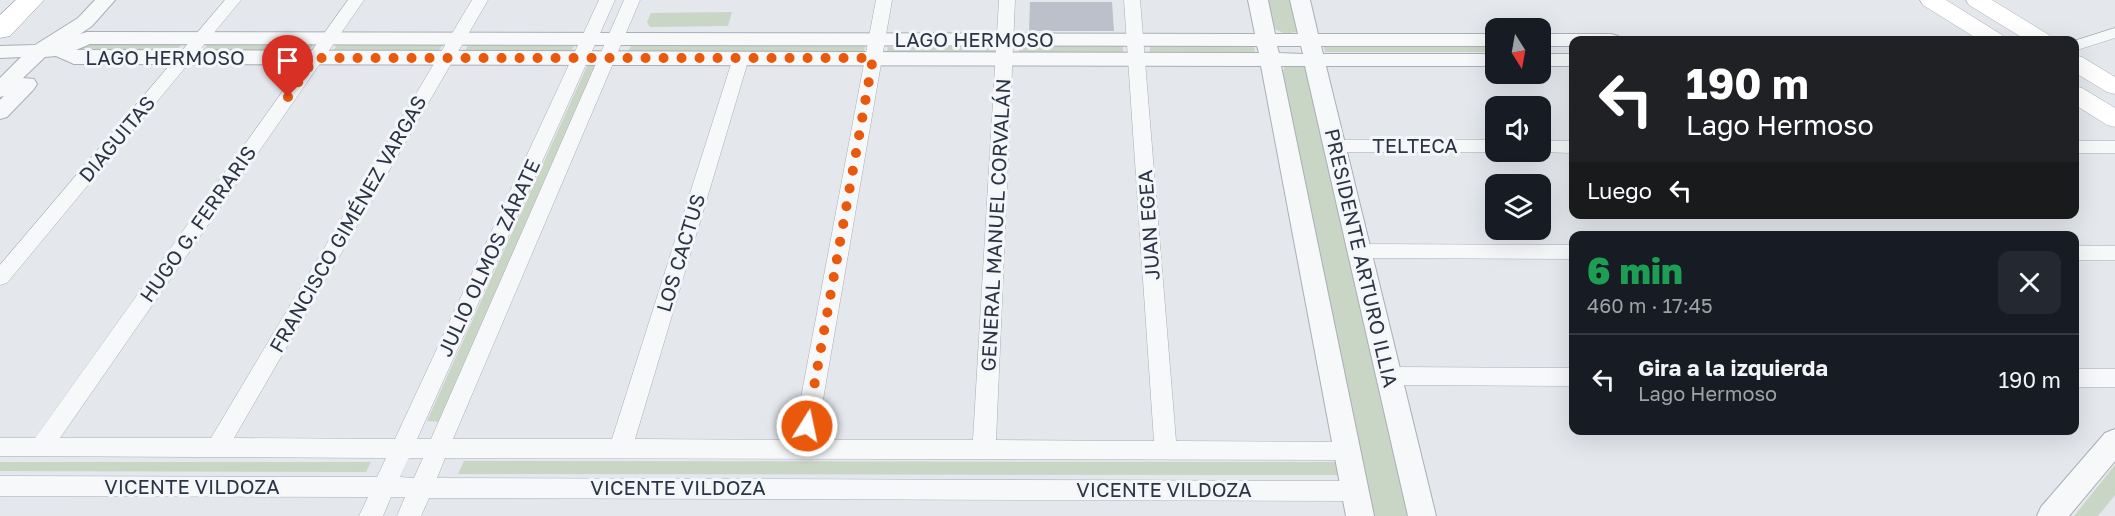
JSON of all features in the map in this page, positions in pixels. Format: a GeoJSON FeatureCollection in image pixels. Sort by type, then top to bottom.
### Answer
{"type":"FeatureCollection","features":[{"type":"Feature","properties":{"kind":"highway"},"geometry":{"type":"LineString","coordinates":[[0,9],[10,0]]}},
{"type":"Feature","properties":{"kind":"highway"},"geometry":{"type":"LineString","coordinates":[[0,30],[31,0]]}},
{"type":"Feature","properties":{"kind":"main road"},"geometry":{"type":"LineString","coordinates":[[1931,0],[1988,36]]}},
{"type":"Feature","properties":{"kind":"main road"},"geometry":{"type":"LineString","coordinates":[[1977,0],[2035,36]]}},
{"type":"Feature","properties":{"kind":"main road"},"geometry":{"type":"LineString","coordinates":[[2079,65],[2115,87]]}},
{"type":"Feature","properties":{"kind":"main road"},"geometry":{"type":"LineString","coordinates":[[2079,96],[2115,119]]}},
{"type":"Feature","properties":{"kind":"street"},"geometry":{"type":"LineString","coordinates":[[0,90],[39,51],[71,32],[105,0]]}},
{"type":"Feature","properties":{"kind":"street","name":"DIAGUITAS"},"geometry":{"type":"LineString","coordinates":[[0,278],[233,0]]}},
{"type":"Feature","properties":{"kind":"street","name":"HUGO G. FERRARIS"},"geometry":{"type":"LineString","coordinates":[[40,448],[356,0]]}},
{"type":"Feature","properties":{"kind":"street","name":"FRANCISCO GIMÉNEZ VARGAS"},"geometry":{"type":"LineString","coordinates":[[217,448],[480,0]]}},
{"type":"Feature","properties":{"kind":"street","name":"JULIO OLMOS ZÁRATE"},"geometry":{"type":"LineString","coordinates":[[371,516],[607,0]]}},
{"type":"Feature","properties":{"kind":"street","name":"JULIO OLMOS ZÁRATE"},"geometry":{"type":"LineString","coordinates":[[409,516],[632,0]]}},
{"type":"Feature","properties":{"kind":"street"},"geometry":{"type":"LineString","coordinates":[[803,449],[884,0]]}},
{"type":"Feature","properties":{"kind":"street","name":"GENERAL MANUEL CORVALÁN"},"geometry":{"type":"LineString","coordinates":[[984,450],[1007,0]]}},
{"type":"Feature","properties":{"kind":"street","name":"JUAN EGEA"},"geometry":{"type":"LineString","coordinates":[[1132,0],[1166,450]]}},
{"type":"Feature","properties":{"kind":"street"},"geometry":{"type":"LineString","coordinates":[[1257,0],[1360,516]]}},
{"type":"Feature","properties":{"kind":"street","name":"PRESIDENTE ARTURO ILLIA"},"geometry":{"type":"LineString","coordinates":[[1300,0],[1422,516]]}},
{"type":"Feature","properties":{"kind":"street"},"geometry":{"type":"LineString","coordinates":[[0,112],[60,50],[71,32]]}},
{"type":"Feature","properties":{"kind":"street"},"geometry":{"type":"LineString","coordinates":[[2079,44],[2115,33]]}},
{"type":"Feature","properties":{"kind":"street","name":"LAGO HERMOSO"},"geometry":{"type":"LineString","coordinates":[[0,52],[60,50],[87,38],[615,39],[875,49],[1004,50],[1311,50],[1485,41]]}},
{"type":"Feature","properties":{"kind":"street"},"geometry":{"type":"LineString","coordinates":[[1551,40],[1569,40]]}},
{"type":"Feature","properties":{"kind":"street","name":"LAGO HERMOSO"},"geometry":{"type":"LineString","coordinates":[[60,50],[74,58],[741,58],[875,49]]}},
{"type":"Feature","properties":{"kind":"street","name":"LAGO HERMOSO"},"geometry":{"type":"LineString","coordinates":[[1311,50],[1485,59]]}},
{"type":"Feature","properties":{"kind":"street","name":"LOS CACTUS"},"geometry":{"type":"LineString","coordinates":[[621,448],[741,58]]}},
{"type":"Feature","properties":{"kind":"street"},"geometry":{"type":"LineString","coordinates":[[1551,60],[1569,60]]}},
{"type":"Feature","properties":{"kind":"street","name":"TELTECA"},"geometry":{"type":"LineString","coordinates":[[1334,146],[1485,147]]}},
{"type":"Feature","properties":{"kind":"street"},"geometry":{"type":"LineString","coordinates":[[1551,147],[1569,147]]}},
{"type":"Feature","properties":{"kind":"street"},"geometry":{"type":"LineString","coordinates":[[2079,147],[2115,147]]}},
{"type":"Feature","properties":{"kind":"street"},"geometry":{"type":"LineString","coordinates":[[1359,251],[1569,252]]}},
{"type":"Feature","properties":{"kind":"street"},"geometry":{"type":"LineString","coordinates":[[2079,253],[2115,253]]}},
{"type":"Feature","properties":{"kind":"street"},"geometry":{"type":"LineString","coordinates":[[1389,376],[1569,376]]}},
{"type":"Feature","properties":{"kind":"street"},"geometry":{"type":"LineString","coordinates":[[2079,378],[2115,378]]}},
{"type":"Feature","properties":{"kind":"street"},"geometry":{"type":"LineString","coordinates":[[2051,516],[2115,441]]}},
{"type":"Feature","properties":{"kind":"street","name":"VICENTE VILDOZA"},"geometry":{"type":"LineString","coordinates":[[0,447],[1347,451]]}},
{"type":"Feature","properties":{"kind":"street","name":"VICENTE VILDOZA"},"geometry":{"type":"LineString","coordinates":[[0,486],[1355,490]]}},
{"type":"Feature","properties":{"kind":"green space"},"geometry":{"type":"Polygon","coordinates":[[[1268,0],[1291,0],[1298,29],[1296,32],[1285,34],[1275,29],[1268,0]]]}},
{"type":"Feature","properties":{"kind":"green space"},"geometry":{"type":"Polygon","coordinates":[[[732,12],[728,26],[650,27],[647,22],[651,13],[732,12]]]}},
{"type":"Feature","properties":{"kind":"green space"},"geometry":{"type":"Polygon","coordinates":[[[84,44],[182,44],[177,50],[78,50],[84,44]]]}},
{"type":"Feature","properties":{"kind":"green space"},"geometry":{"type":"Polygon","coordinates":[[[208,44],[313,45],[309,50],[203,50],[208,44]]]}},
{"type":"Feature","properties":{"kind":"green space"},"geometry":{"type":"Polygon","coordinates":[[[337,45],[443,45],[439,50],[333,51],[337,45]]]}},
{"type":"Feature","properties":{"kind":"green space"},"geometry":{"type":"Polygon","coordinates":[[[468,45],[574,46],[571,51],[465,51],[468,45]]]}},
{"type":"Feature","properties":{"kind":"green space"},"geometry":{"type":"Polygon","coordinates":[[[631,46],[865,46],[864,52],[628,51],[631,46]]]}},
{"type":"Feature","properties":{"kind":"green space"},"geometry":{"type":"Polygon","coordinates":[[[1019,46],[1123,46],[1123,52],[1019,52],[1019,46]]]}},
{"type":"Feature","properties":{"kind":"green space"},"geometry":{"type":"Polygon","coordinates":[[[1150,46],[1254,46],[1255,52],[1150,52],[1150,46]]]}},
{"type":"Feature","properties":{"kind":"green space"},"geometry":{"type":"Polygon","coordinates":[[[888,47],[995,47],[995,52],[887,52],[888,47]]]}},
{"type":"Feature","properties":{"kind":"green space"},"geometry":{"type":"Polygon","coordinates":[[[1324,47],[1485,47],[1485,52],[1325,52],[1324,47]]]}},
{"type":"Feature","properties":{"kind":"green space"},"geometry":{"type":"Polygon","coordinates":[[[588,64],[595,66],[440,422],[427,421],[588,64]]]}},
{"type":"Feature","properties":{"kind":"green space"},"geometry":{"type":"Polygon","coordinates":[[[1300,64],[1307,69],[1410,516],[1372,516],[1283,72],[1285,65],[1300,64]]]}},
{"type":"Feature","properties":{"kind":"green space"},"geometry":{"type":"Polygon","coordinates":[[[464,461],[1337,462],[1339,475],[458,474],[464,461]]]}},
{"type":"Feature","properties":{"kind":"green space"},"geometry":{"type":"Polygon","coordinates":[[[0,462],[371,462],[366,472],[0,471],[0,462]]]}},
{"type":"Feature","properties":{"kind":"green space"},"geometry":{"type":"Polygon","coordinates":[[[2115,465],[2115,495],[2098,516],[2074,516],[2115,465]]]}},
{"type":"Feature","properties":{"kind":"building"},"geometry":{"type":"Polygon","coordinates":[[[1030,2],[1112,2],[1114,31],[1029,31],[1030,2]]]}},
{"type":"Feature","properties":{"kind":"route"},"geometry":{"type":"LineString","coordinates":[[288,97],[315,58],[873,58],[807,426]]}}]}
